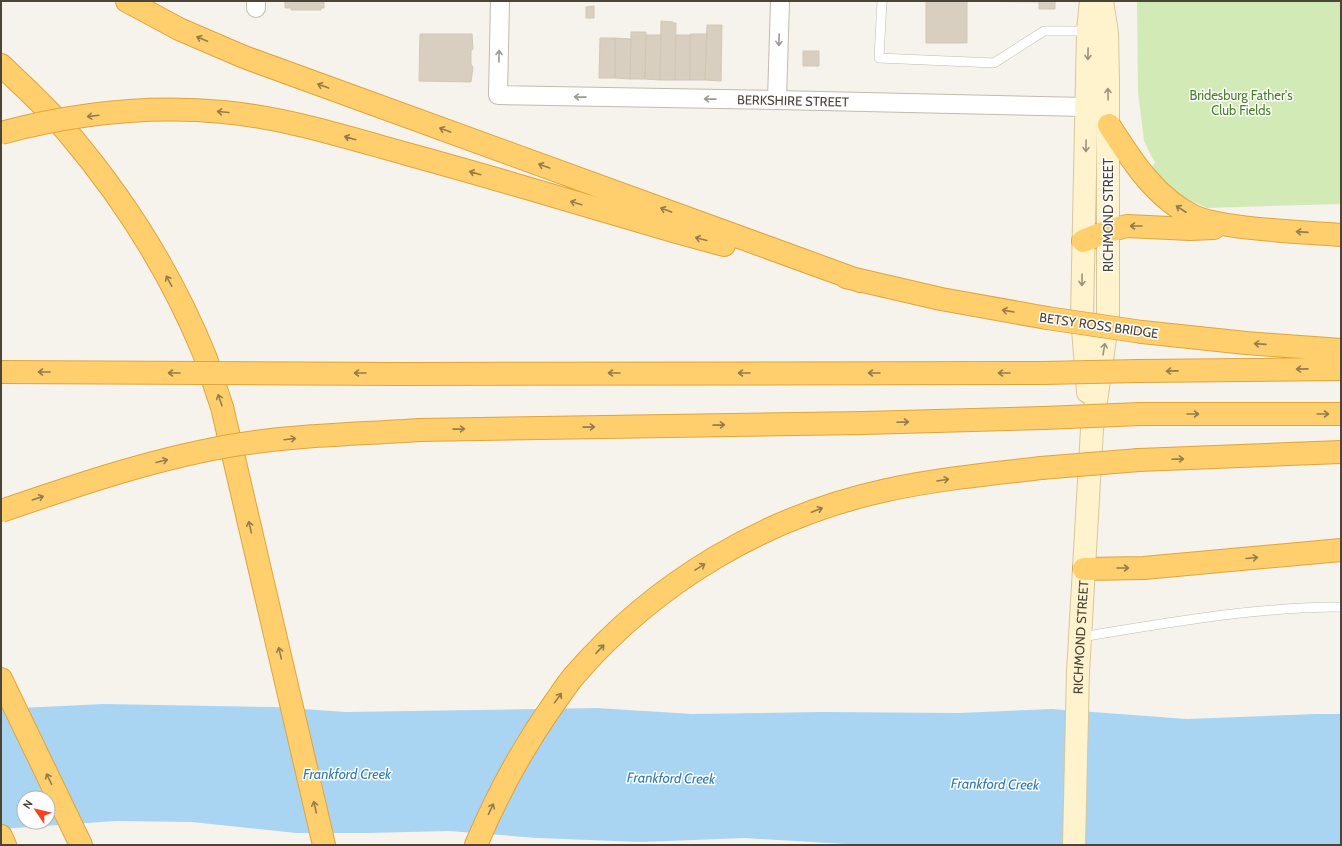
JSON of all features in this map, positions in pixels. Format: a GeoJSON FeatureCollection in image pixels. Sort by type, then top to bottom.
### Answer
{"type":"FeatureCollection","features":[{"type":"Feature","properties":{"kind":"highway"},"geometry":{"type":"LineString","coordinates":[[127,1],[179,29],[244,57],[860,281]]}},
{"type":"Feature","properties":{"kind":"highway"},"geometry":{"type":"LineString","coordinates":[[1,65],[69,133],[134,219],[157,258],[183,308],[205,356],[222,407],[324,845]]}},
{"type":"Feature","properties":{"kind":"highway"},"geometry":{"type":"LineString","coordinates":[[1,133],[32,125],[121,112],[171,110],[222,112],[273,119],[322,130],[513,184],[673,232],[860,281]]}},
{"type":"Feature","properties":{"kind":"highway"},"geometry":{"type":"LineString","coordinates":[[1109,124],[1145,178],[1173,203],[1193,216],[1245,228]]}},
{"type":"Feature","properties":{"kind":"highway"},"geometry":{"type":"LineString","coordinates":[[1083,241],[1108,231],[1127,226],[1190,229],[1245,228],[1341,235]]}},
{"type":"Feature","properties":{"kind":"highway","name":"BETSY ROSS BRIDGE"},"geometry":{"type":"LineString","coordinates":[[860,281],[941,299],[1047,318],[1142,332],[1246,343],[1341,350]]}},
{"type":"Feature","properties":{"kind":"highway"},"geometry":{"type":"LineString","coordinates":[[1,372],[399,374],[1043,373],[1341,369]]}},
{"type":"Feature","properties":{"kind":"highway"},"geometry":{"type":"LineString","coordinates":[[1,511],[76,485],[186,455],[242,444],[294,438],[420,430],[848,424],[1140,414],[1341,414]]}},
{"type":"Feature","properties":{"kind":"highway"},"geometry":{"type":"LineString","coordinates":[[476,845],[490,811],[514,765],[542,720],[573,677],[608,640],[645,606],[678,581],[727,550],[775,526],[830,506],[886,490],[946,479],[1042,468],[1139,460],[1341,452]]}},
{"type":"Feature","properties":{"kind":"highway"},"geometry":{"type":"LineString","coordinates":[[1084,569],[1144,568],[1341,550]]}},
{"type":"Feature","properties":{"kind":"highway"},"geometry":{"type":"LineString","coordinates":[[3,683],[79,842]]}},
{"type":"Feature","properties":{"kind":"highway"},"geometry":{"type":"LineString","coordinates":[[1,836],[5,845]]}},
{"type":"Feature","properties":{"kind":"main road","name":"RICHMOND STREET"},"geometry":{"type":"LineString","coordinates":[[1091,1],[1088,31],[1082,317],[1092,429]]}},
{"type":"Feature","properties":{"kind":"main road","name":"RICHMOND STREET"},"geometry":{"type":"LineString","coordinates":[[1074,845],[1078,672],[1092,429],[1108,318],[1109,124],[1107,33],[1102,1]]}},
{"type":"Feature","properties":{"kind":"street","name":"BERKSHIRE STREET"},"geometry":{"type":"LineString","coordinates":[[500,1],[498,96],[777,100],[1087,108]]}},
{"type":"Feature","properties":{"kind":"street"},"geometry":{"type":"LineString","coordinates":[[777,100],[780,1]]}},
{"type":"Feature","properties":{"kind":"lane"},"geometry":{"type":"LineString","coordinates":[[882,1],[879,58],[994,63],[1044,31],[1088,31]]}},
{"type":"Feature","properties":{"kind":"lane"},"geometry":{"type":"LineString","coordinates":[[1080,638],[1206,616],[1303,607],[1341,607]]}},
{"type":"Feature","properties":{"kind":"green space","name":"Bridesburg Father's Club Fields"},"geometry":{"type":"Polygon","coordinates":[[[1137,1],[1341,1],[1341,204],[1207,208],[1174,193],[1150,168],[1155,163],[1144,141],[1138,92],[1137,1]]]}},
{"type":"Feature","properties":{"kind":"water","name":"Frankford Creek"},"geometry":{"type":"Polygon","coordinates":[[[103,704],[274,707],[346,712],[597,708],[692,714],[821,712],[959,713],[1052,709],[1187,719],[1341,714],[1341,845],[863,845],[744,838],[641,842],[538,838],[449,831],[296,833],[192,822],[116,821],[56,825],[56,790],[16,790],[16,828],[1,829],[1,709],[103,704]]]}},
{"type":"Feature","properties":{"kind":"building"},"geometry":{"type":"Polygon","coordinates":[[[285,1],[324,1],[324,8],[321,8],[321,10],[291,10],[291,8],[285,8],[285,1]]]}},
{"type":"Feature","properties":{"kind":"building"},"geometry":{"type":"Polygon","coordinates":[[[926,1],[967,1],[967,43],[926,43],[926,1]]]}},
{"type":"Feature","properties":{"kind":"building"},"geometry":{"type":"Polygon","coordinates":[[[967,1],[1055,1],[1055,9],[1039,9],[1039,2],[967,1]]]}},
{"type":"Feature","properties":{"kind":"building"},"geometry":{"type":"Polygon","coordinates":[[[594,6],[594,18],[586,18],[586,7],[594,6]]]}},
{"type":"Feature","properties":{"kind":"building"},"geometry":{"type":"Polygon","coordinates":[[[661,21],[676,23],[675,80],[660,80],[661,21]]]}},
{"type":"Feature","properties":{"kind":"building"},"geometry":{"type":"Polygon","coordinates":[[[707,25],[722,25],[721,81],[705,80],[707,25]]]}},
{"type":"Feature","properties":{"kind":"building"},"geometry":{"type":"Polygon","coordinates":[[[631,32],[646,32],[645,79],[630,79],[631,32]]]}},
{"type":"Feature","properties":{"kind":"building"},"geometry":{"type":"Polygon","coordinates":[[[420,34],[472,34],[473,49],[471,51],[471,65],[473,67],[471,82],[419,81],[420,34]]]}},
{"type":"Feature","properties":{"kind":"building"},"geometry":{"type":"Polygon","coordinates":[[[690,34],[707,34],[705,80],[690,80],[690,34]]]}},
{"type":"Feature","properties":{"kind":"building"},"geometry":{"type":"Polygon","coordinates":[[[646,35],[661,35],[660,80],[645,79],[646,35]]]}},
{"type":"Feature","properties":{"kind":"building"},"geometry":{"type":"Polygon","coordinates":[[[676,35],[690,35],[690,80],[675,80],[676,35]]]}},
{"type":"Feature","properties":{"kind":"building"},"geometry":{"type":"Polygon","coordinates":[[[600,38],[615,38],[615,78],[599,78],[600,38]]]}},
{"type":"Feature","properties":{"kind":"building"},"geometry":{"type":"Polygon","coordinates":[[[615,38],[631,39],[630,79],[615,78],[615,38]]]}},
{"type":"Feature","properties":{"kind":"building"},"geometry":{"type":"Polygon","coordinates":[[[803,51],[819,51],[819,66],[803,66],[803,51]]]}}]}
